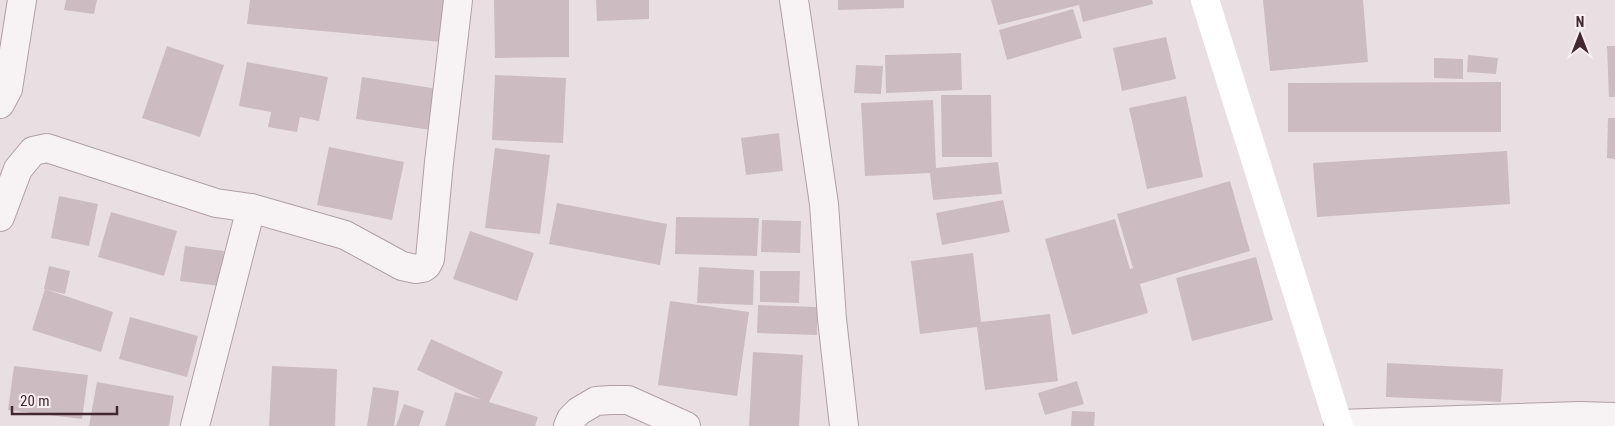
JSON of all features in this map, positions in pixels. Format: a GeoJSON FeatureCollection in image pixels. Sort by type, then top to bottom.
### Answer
{"type":"FeatureCollection","features":[{"type":"Feature","properties":{"kind":"main road"},"geometry":{"type":"LineString","coordinates":[[1205,0],[1338,425]]}},
{"type":"Feature","properties":{"kind":"street"},"geometry":{"type":"LineString","coordinates":[[0,104],[8,89],[22,0]]}},
{"type":"Feature","properties":{"kind":"street"},"geometry":{"type":"LineString","coordinates":[[0,217],[18,169],[33,151],[47,148],[216,203],[251,208],[345,235],[402,266],[423,268],[430,259],[458,0]]}},
{"type":"Feature","properties":{"kind":"street"},"geometry":{"type":"LineString","coordinates":[[794,0],[824,204],[832,319],[844,426]]}},
{"type":"Feature","properties":{"kind":"street"},"geometry":{"type":"LineString","coordinates":[[195,426],[251,208]]}},
{"type":"Feature","properties":{"kind":"street"},"geometry":{"type":"LineString","coordinates":[[568,426],[571,419],[579,411],[596,401],[611,400],[628,400],[686,426]]}},
{"type":"Feature","properties":{"kind":"street"},"geometry":{"type":"LineString","coordinates":[[1338,425],[1580,416],[1615,417]]}},
{"type":"Feature","properties":{"kind":"building"},"geometry":{"type":"Polygon","coordinates":[[[66,0],[97,0],[94,14],[64,10],[66,0]]]}},
{"type":"Feature","properties":{"kind":"building"},"geometry":{"type":"Polygon","coordinates":[[[250,0],[446,0],[442,42],[247,24],[250,0]]]}},
{"type":"Feature","properties":{"kind":"building"},"geometry":{"type":"Polygon","coordinates":[[[494,0],[569,0],[569,57],[495,58],[494,0]]]}},
{"type":"Feature","properties":{"kind":"building"},"geometry":{"type":"Polygon","coordinates":[[[596,0],[649,0],[649,19],[597,21],[596,0]]]}},
{"type":"Feature","properties":{"kind":"building"},"geometry":{"type":"Polygon","coordinates":[[[838,0],[904,0],[904,8],[838,10],[838,0]]]}},
{"type":"Feature","properties":{"kind":"building"},"geometry":{"type":"Polygon","coordinates":[[[991,0],[1152,0],[1153,4],[1083,22],[1079,5],[998,25],[991,0]]]}},
{"type":"Feature","properties":{"kind":"building"},"geometry":{"type":"Polygon","coordinates":[[[1263,0],[1363,0],[1368,62],[1270,71],[1263,0]]]}},
{"type":"Feature","properties":{"kind":"building"},"geometry":{"type":"Polygon","coordinates":[[[1073,9],[1082,38],[1007,60],[999,30],[1073,9]]]}},
{"type":"Feature","properties":{"kind":"building"},"geometry":{"type":"Polygon","coordinates":[[[1166,37],[1176,79],[1122,91],[1113,48],[1166,37]]]}},
{"type":"Feature","properties":{"kind":"building"},"geometry":{"type":"Polygon","coordinates":[[[167,46],[224,65],[200,137],[142,118],[167,46]]]}},
{"type":"Feature","properties":{"kind":"building"},"geometry":{"type":"Polygon","coordinates":[[[1607,46],[1615,46],[1615,97],[1609,97],[1607,46]]]}},
{"type":"Feature","properties":{"kind":"building"},"geometry":{"type":"Polygon","coordinates":[[[961,53],[962,90],[886,93],[885,55],[961,53]]]}},
{"type":"Feature","properties":{"kind":"building"},"geometry":{"type":"Polygon","coordinates":[[[1468,55],[1498,58],[1496,74],[1467,72],[1468,55]]]}},
{"type":"Feature","properties":{"kind":"building"},"geometry":{"type":"Polygon","coordinates":[[[1434,58],[1463,59],[1463,79],[1434,78],[1434,58]]]}},
{"type":"Feature","properties":{"kind":"building"},"geometry":{"type":"Polygon","coordinates":[[[247,62],[328,77],[319,121],[300,117],[297,132],[268,127],[271,112],[239,106],[247,62]]]}},
{"type":"Feature","properties":{"kind":"building"},"geometry":{"type":"Polygon","coordinates":[[[856,65],[883,66],[881,94],[854,93],[856,65]]]}},
{"type":"Feature","properties":{"kind":"building"},"geometry":{"type":"Polygon","coordinates":[[[495,75],[566,78],[563,143],[492,140],[495,75]]]}},
{"type":"Feature","properties":{"kind":"building"},"geometry":{"type":"Polygon","coordinates":[[[362,77],[438,89],[431,130],[356,119],[362,77]]]}},
{"type":"Feature","properties":{"kind":"building"},"geometry":{"type":"Polygon","coordinates":[[[1501,82],[1501,132],[1288,132],[1288,83],[1501,82]]]}},
{"type":"Feature","properties":{"kind":"building"},"geometry":{"type":"Polygon","coordinates":[[[941,95],[991,95],[992,157],[942,157],[941,95]]]}},
{"type":"Feature","properties":{"kind":"building"},"geometry":{"type":"Polygon","coordinates":[[[1186,96],[1203,177],[1147,189],[1129,108],[1186,96]]]}},
{"type":"Feature","properties":{"kind":"building"},"geometry":{"type":"Polygon","coordinates":[[[933,100],[936,168],[998,162],[1002,194],[933,200],[930,173],[865,176],[861,103],[933,100]]]}},
{"type":"Feature","properties":{"kind":"building"},"geometry":{"type":"Polygon","coordinates":[[[1608,118],[1615,118],[1615,159],[1607,158],[1608,118]]]}},
{"type":"Feature","properties":{"kind":"building"},"geometry":{"type":"Polygon","coordinates":[[[779,133],[783,171],[746,175],[741,138],[779,133]]]}},
{"type":"Feature","properties":{"kind":"building"},"geometry":{"type":"Polygon","coordinates":[[[329,147],[404,162],[392,220],[317,205],[329,147]]]}},
{"type":"Feature","properties":{"kind":"building"},"geometry":{"type":"Polygon","coordinates":[[[495,148],[550,155],[540,234],[485,228],[495,148]]]}},
{"type":"Feature","properties":{"kind":"building"},"geometry":{"type":"Polygon","coordinates":[[[1507,151],[1510,204],[1317,217],[1313,163],[1507,151]]]}},
{"type":"Feature","properties":{"kind":"building"},"geometry":{"type":"Polygon","coordinates":[[[1230,181],[1250,251],[1140,284],[1148,313],[1072,335],[1045,239],[1115,219],[1130,269],[1133,268],[1117,214],[1230,181]]]}},
{"type":"Feature","properties":{"kind":"building"},"geometry":{"type":"Polygon","coordinates":[[[59,196],[98,204],[89,246],[51,238],[59,196]]]}},
{"type":"Feature","properties":{"kind":"building"},"geometry":{"type":"Polygon","coordinates":[[[1003,200],[1010,232],[942,245],[936,213],[1003,200]]]}},
{"type":"Feature","properties":{"kind":"building"},"geometry":{"type":"Polygon","coordinates":[[[557,203],[667,224],[660,265],[549,244],[557,203]]]}},
{"type":"Feature","properties":{"kind":"building"},"geometry":{"type":"Polygon","coordinates":[[[111,212],[177,231],[164,276],[98,257],[111,212]]]}},
{"type":"Feature","properties":{"kind":"building"},"geometry":{"type":"Polygon","coordinates":[[[676,217],[759,218],[757,256],[675,254],[676,217]]]}},
{"type":"Feature","properties":{"kind":"building"},"geometry":{"type":"Polygon","coordinates":[[[762,220],[801,221],[800,253],[761,252],[762,220]]]}},
{"type":"Feature","properties":{"kind":"building"},"geometry":{"type":"Polygon","coordinates":[[[470,231],[534,253],[517,301],[453,279],[470,231]]]}},
{"type":"Feature","properties":{"kind":"building"},"geometry":{"type":"Polygon","coordinates":[[[185,246],[224,251],[220,286],[180,281],[185,246]]]}},
{"type":"Feature","properties":{"kind":"building"},"geometry":{"type":"Polygon","coordinates":[[[973,253],[981,322],[1050,314],[1058,381],[985,390],[977,327],[920,334],[911,261],[973,253]]]}},
{"type":"Feature","properties":{"kind":"building"},"geometry":{"type":"Polygon","coordinates":[[[1256,257],[1273,320],[1192,341],[1176,278],[1256,257]]]}},
{"type":"Feature","properties":{"kind":"building"},"geometry":{"type":"Polygon","coordinates":[[[49,266],[70,271],[65,294],[44,289],[49,266]]]}},
{"type":"Feature","properties":{"kind":"building"},"geometry":{"type":"Polygon","coordinates":[[[699,267],[754,270],[753,305],[697,303],[699,267]]]}},
{"type":"Feature","properties":{"kind":"building"},"geometry":{"type":"Polygon","coordinates":[[[760,271],[800,271],[799,303],[760,302],[760,271]]]}},
{"type":"Feature","properties":{"kind":"building"},"geometry":{"type":"Polygon","coordinates":[[[45,289],[113,312],[101,352],[32,330],[45,289]]]}},
{"type":"Feature","properties":{"kind":"building"},"geometry":{"type":"Polygon","coordinates":[[[670,301],[749,312],[737,396],[658,385],[670,301]]]}},
{"type":"Feature","properties":{"kind":"building"},"geometry":{"type":"Polygon","coordinates":[[[758,305],[817,307],[817,335],[757,333],[758,305]]]}},
{"type":"Feature","properties":{"kind":"building"},"geometry":{"type":"Polygon","coordinates":[[[130,317],[198,336],[187,377],[119,359],[130,317]]]}},
{"type":"Feature","properties":{"kind":"building"},"geometry":{"type":"Polygon","coordinates":[[[431,339],[503,372],[489,402],[538,417],[535,426],[445,426],[455,392],[482,400],[417,370],[431,339]]]}},
{"type":"Feature","properties":{"kind":"building"},"geometry":{"type":"Polygon","coordinates":[[[753,352],[803,355],[799,426],[749,426],[753,352]]]}},
{"type":"Feature","properties":{"kind":"building"},"geometry":{"type":"Polygon","coordinates":[[[1387,363],[1503,369],[1501,402],[1386,397],[1387,363]]]}},
{"type":"Feature","properties":{"kind":"building"},"geometry":{"type":"Polygon","coordinates":[[[14,366],[88,375],[82,419],[8,410],[14,366]]]}},
{"type":"Feature","properties":{"kind":"building"},"geometry":{"type":"Polygon","coordinates":[[[272,366],[337,369],[335,426],[269,426],[272,366]]]}},
{"type":"Feature","properties":{"kind":"building"},"geometry":{"type":"Polygon","coordinates":[[[1077,381],[1084,404],[1045,415],[1038,393],[1077,381]]]}},
{"type":"Feature","properties":{"kind":"building"},"geometry":{"type":"Polygon","coordinates":[[[97,382],[174,396],[169,426],[89,426],[97,382]]]}},
{"type":"Feature","properties":{"kind":"building"},"geometry":{"type":"Polygon","coordinates":[[[373,387],[399,391],[394,426],[367,426],[373,387]]]}},
{"type":"Feature","properties":{"kind":"building"},"geometry":{"type":"Polygon","coordinates":[[[404,404],[424,411],[419,426],[396,426],[404,404]]]}},
{"type":"Feature","properties":{"kind":"building"},"geometry":{"type":"Polygon","coordinates":[[[1072,411],[1095,412],[1094,426],[1071,426],[1072,411]]]}}]}
